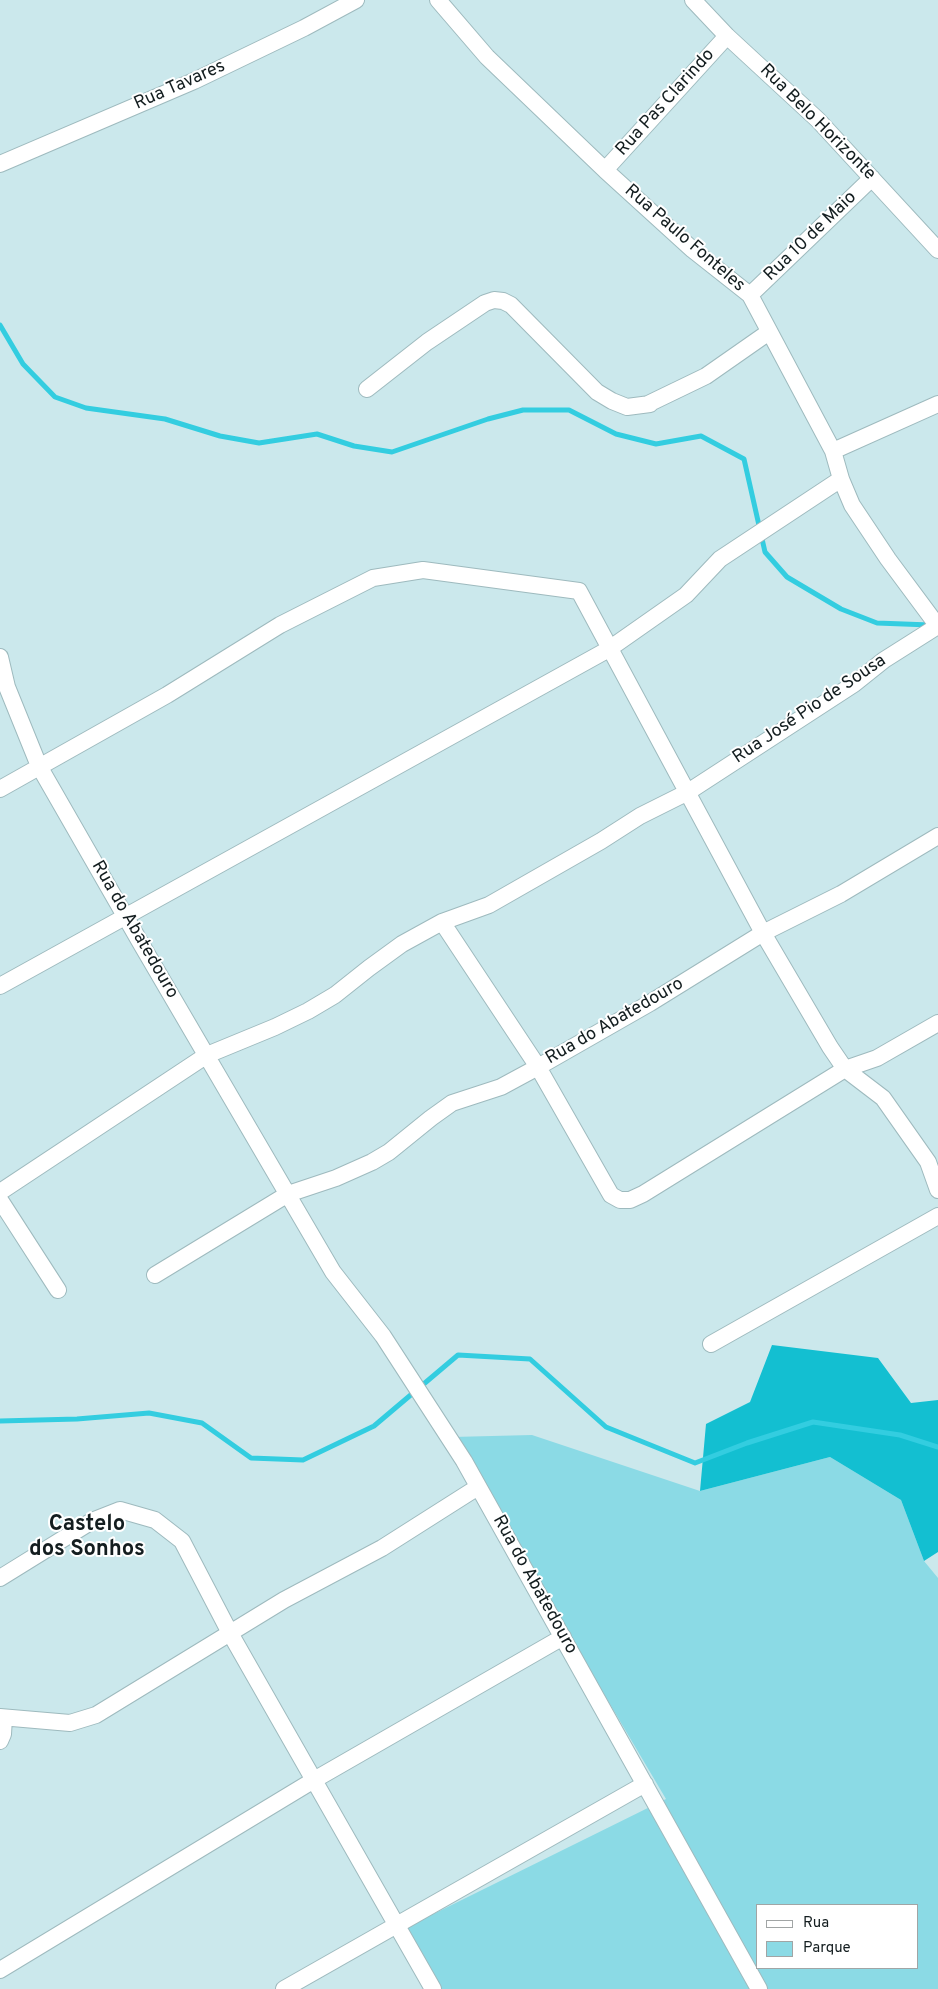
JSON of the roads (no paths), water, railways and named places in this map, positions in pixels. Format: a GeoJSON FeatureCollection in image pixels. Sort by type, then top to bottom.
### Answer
{"type":"FeatureCollection","features":[{"type":"Feature","properties":{"kind":"street","name":"Rua Tavares"},"geometry":{"type":"LineString","coordinates":[[0,164],[194,81],[304,28],[356,0]]}},
{"type":"Feature","properties":{"kind":"street","name":"Rua Paulo Fonteles"},"geometry":{"type":"LineString","coordinates":[[438,0],[487,58],[605,170],[693,250],[750,295],[833,451],[841,479],[852,505],[936,626]]}},
{"type":"Feature","properties":{"kind":"street","name":"Rua Belo Horizonte"},"geometry":{"type":"LineString","coordinates":[[693,0],[727,36],[818,120],[936,244]]}},
{"type":"Feature","properties":{"kind":"street","name":"Rua Pas Clarindo"},"geometry":{"type":"LineString","coordinates":[[605,170],[727,36]]}},
{"type":"Feature","properties":{"kind":"street","name":"Rua 10 de Maio"},"geometry":{"type":"LineString","coordinates":[[750,295],[872,178]]}},
{"type":"Feature","properties":{"kind":"street"},"geometry":{"type":"LineString","coordinates":[[367,389],[427,342],[485,303],[494,300],[503,301],[511,305],[597,392],[613,402],[627,407],[649,404],[706,376],[769,332]]}},
{"type":"Feature","properties":{"kind":"street"},"geometry":{"type":"LineString","coordinates":[[833,451],[938,404]]}},
{"type":"Feature","properties":{"kind":"street"},"geometry":{"type":"LineString","coordinates":[[0,986],[610,649],[686,594],[720,559],[841,479]]}},
{"type":"Feature","properties":{"kind":"street"},"geometry":{"type":"LineString","coordinates":[[0,789],[167,695],[280,625],[373,578],[423,570],[579,591],[763,933],[830,1047],[845,1069],[883,1098],[928,1162],[938,1190]]}},
{"type":"Feature","properties":{"kind":"street","name":"Rua José Pio de Sousa"},"geometry":{"type":"LineString","coordinates":[[0,1192],[207,1055],[308,1011],[335,995],[402,944],[442,922],[489,904],[601,841],[640,816],[688,792],[854,684],[884,660],[936,626]]}},
{"type":"Feature","properties":{"kind":"street","name":"Rua do Abatedouro"},"geometry":{"type":"LineString","coordinates":[[0,657],[3,688],[40,766],[126,917],[333,1272],[383,1336],[478,1487],[760,1989]]}},
{"type":"Feature","properties":{"kind":"street","name":"Rua do Abatedouro"},"geometry":{"type":"LineString","coordinates":[[155,1275],[288,1194],[336,1178],[372,1162],[389,1152],[452,1103],[501,1087],[538,1067],[650,1003],[763,933],[841,894],[938,836]]}},
{"type":"Feature","properties":{"kind":"street"},"geometry":{"type":"LineString","coordinates":[[442,922],[538,1067],[611,1195],[620,1200],[630,1200],[643,1194],[845,1069],[877,1058],[938,1023]]}},
{"type":"Feature","properties":{"kind":"street"},"geometry":{"type":"LineString","coordinates":[[0,1200],[58,1290]]}},
{"type":"Feature","properties":{"kind":"street"},"geometry":{"type":"LineString","coordinates":[[711,1344],[938,1216]]}},
{"type":"Feature","properties":{"kind":"street"},"geometry":{"type":"LineString","coordinates":[[0,1741],[4,1734],[2,1718],[70,1723],[96,1715],[284,1600],[382,1548],[478,1487]]}},
{"type":"Feature","properties":{"kind":"street"},"geometry":{"type":"LineString","coordinates":[[0,1578],[92,1521],[120,1510],[155,1520],[182,1541],[230,1633],[433,1989]]}},
{"type":"Feature","properties":{"kind":"street"},"geometry":{"type":"LineString","coordinates":[[0,1970],[314,1780],[563,1637]]}},
{"type":"Feature","properties":{"kind":"street"},"geometry":{"type":"LineString","coordinates":[[284,1989],[645,1784]]}},
{"type":"Feature","properties":{"kind":"waterway"},"geometry":{"type":"LineString","coordinates":[[0,325],[23,364],[55,397],[86,408],[165,419],[220,436],[259,443],[317,434],[354,446],[392,452],[488,419],[523,410],[569,410],[616,434],[656,444],[701,436],[744,459],[765,552],[787,577],[841,609],[877,623],[930,625]]}},
{"type":"Feature","properties":{"kind":"waterway"},"geometry":{"type":"LineString","coordinates":[[0,1421],[77,1419],[149,1413],[202,1423],[251,1458],[303,1460],[374,1426],[458,1355],[530,1359],[606,1427],[695,1463],[747,1443],[813,1422],[900,1435],[938,1447]]}},
{"type":"Feature","properties":{"kind":"district","name":"Castelo dos Sonhos"},"geometry":{"type":"Point","coordinates":[87,1538]}}]}
